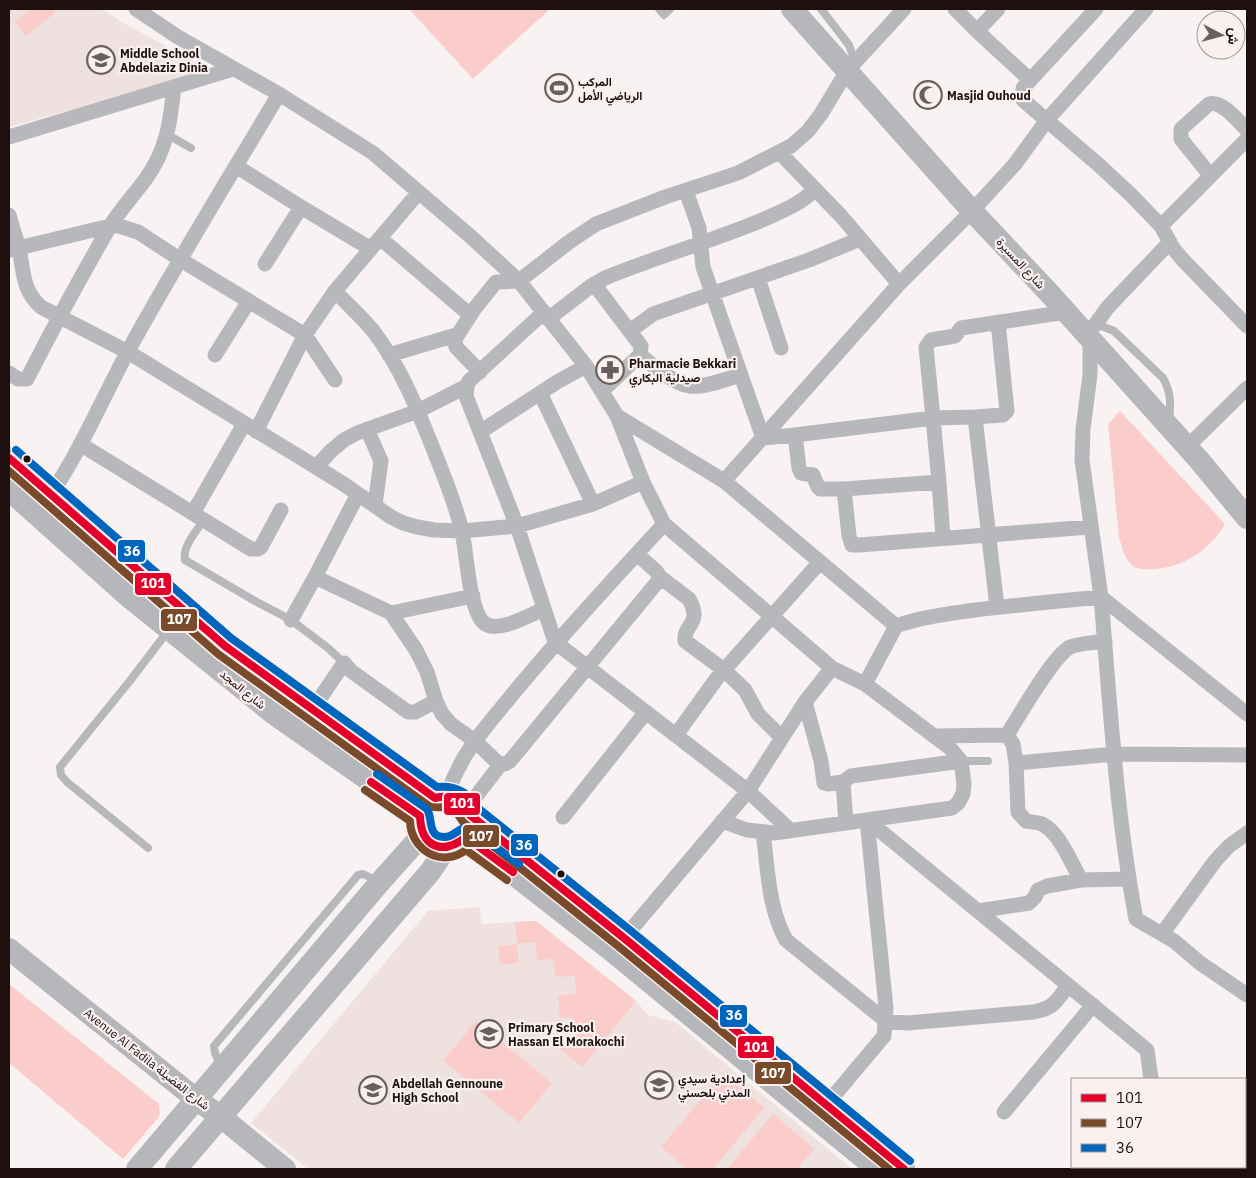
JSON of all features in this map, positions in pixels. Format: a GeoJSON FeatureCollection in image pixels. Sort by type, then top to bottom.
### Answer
{"type":"FeatureCollection","features":[{"type":"Feature","properties":{"kind":"main road","name":"شارع المسيرة"},"geometry":{"type":"LineString","coordinates":[[792,9],[851,67],[972,211],[1083,326],[1247,518]]}},
{"type":"Feature","properties":{"kind":"main road","name":"شارع المجد"},"geometry":{"type":"LineString","coordinates":[[9,458],[225,646],[312,710],[441,797]]}},
{"type":"Feature","properties":{"kind":"main road","name":"شارع المجد"},"geometry":{"type":"LineString","coordinates":[[9,490],[129,597],[169,630],[274,714],[421,826]]}},
{"type":"Feature","properties":{"kind":"main road"},"geometry":{"type":"LineString","coordinates":[[137,1169],[380,882],[421,826],[423,809],[441,797],[454,798],[462,802],[469,812],[618,945],[877,1169]]}},
{"type":"Feature","properties":{"kind":"main road"},"geometry":{"type":"LineString","coordinates":[[421,826],[431,844],[443,848],[452,847],[460,844],[470,829],[469,812]]}},
{"type":"Feature","properties":{"kind":"main road"},"geometry":{"type":"LineString","coordinates":[[466,837],[618,945],[826,1105],[904,1169]]}},
{"type":"Feature","properties":{"kind":"main road"},"geometry":{"type":"LineString","coordinates":[[176,1169],[430,872],[439,859],[443,848]]}},
{"type":"Feature","properties":{"kind":"main road","name":"Avenue Al Fadila شارع الفضيلة"},"geometry":{"type":"LineString","coordinates":[[9,949],[285,1169]]}},
{"type":"Feature","properties":{"kind":"street"},"geometry":{"type":"LineString","coordinates":[[136,9],[178,37],[279,94],[373,153],[470,236],[519,281],[586,366],[617,416],[643,482],[664,524],[832,668],[864,684],[950,748],[961,761],[964,784],[958,803],[952,808],[763,833],[747,830],[722,821]]}},
{"type":"Feature","properties":{"kind":"street"},"geometry":{"type":"LineString","coordinates":[[480,372],[456,347],[454,339],[496,282],[519,281],[569,242],[596,224],[738,173],[791,146],[808,131],[821,114],[851,67],[904,9]]}},
{"type":"Feature","properties":{"kind":"street"},"geometry":{"type":"LineString","coordinates":[[955,9],[1030,80]]}},
{"type":"Feature","properties":{"kind":"street"},"geometry":{"type":"LineString","coordinates":[[978,31],[998,9]]}},
{"type":"Feature","properties":{"kind":"street"},"geometry":{"type":"LineString","coordinates":[[1096,9],[1023,88],[1023,100],[1111,176],[1161,226],[1183,260],[1247,326]]}},
{"type":"Feature","properties":{"kind":"street"},"geometry":{"type":"LineString","coordinates":[[724,481],[898,284],[972,211],[1015,164],[1047,120],[1146,9]]}},
{"type":"Feature","properties":{"kind":"street"},"geometry":{"type":"LineString","coordinates":[[9,137],[233,69]]}},
{"type":"Feature","properties":{"kind":"street"},"geometry":{"type":"LineString","coordinates":[[9,373],[18,379],[27,379],[59,316],[110,226],[146,178],[159,156],[168,135],[174,87]]}},
{"type":"Feature","properties":{"kind":"street"},"geometry":{"type":"LineString","coordinates":[[36,514],[51,495],[128,352],[279,94]]}},
{"type":"Feature","properties":{"kind":"street"},"geometry":{"type":"LineString","coordinates":[[1210,175],[1181,139],[1181,129],[1212,103],[1221,106],[1247,130]]}},
{"type":"Feature","properties":{"kind":"street"},"geometry":{"type":"LineString","coordinates":[[1161,226],[1247,139]]}},
{"type":"Feature","properties":{"kind":"street"},"geometry":{"type":"LineString","coordinates":[[780,153],[815,188],[898,284]]}},
{"type":"Feature","properties":{"kind":"street"},"geometry":{"type":"LineString","coordinates":[[236,166],[301,207],[376,243],[470,315]]}},
{"type":"Feature","properties":{"kind":"street"},"geometry":{"type":"LineString","coordinates":[[790,830],[748,791],[555,642],[517,526],[466,396],[469,381],[546,316],[594,284],[624,270],[747,226],[791,207],[808,197],[815,188]]}},
{"type":"Feature","properties":{"kind":"street"},"geometry":{"type":"LineString","coordinates":[[686,191],[699,228],[703,267],[763,438]]}},
{"type":"Feature","properties":{"kind":"street"},"geometry":{"type":"LineString","coordinates":[[198,516],[306,334],[335,291],[419,192]]}},
{"type":"Feature","properties":{"kind":"street"},"geometry":{"type":"LineString","coordinates":[[266,264],[301,207]]}},
{"type":"Feature","properties":{"kind":"street"},"geometry":{"type":"LineString","coordinates":[[9,215],[14,250],[26,286],[33,299],[41,307],[128,352],[316,467],[403,523],[434,530],[462,531],[517,526],[593,504],[643,482]]}},
{"type":"Feature","properties":{"kind":"street"},"geometry":{"type":"LineString","coordinates":[[14,250],[110,226],[119,226],[138,232],[181,260],[306,334],[335,380]]}},
{"type":"Feature","properties":{"kind":"street"},"geometry":{"type":"LineString","coordinates":[[630,331],[653,314],[809,260],[860,239]]}},
{"type":"Feature","properties":{"kind":"street"},"geometry":{"type":"LineString","coordinates":[[943,538],[926,347],[931,340],[955,336],[961,328],[998,322],[1083,326],[1108,308],[1170,242]]}},
{"type":"Feature","properties":{"kind":"street"},"geometry":{"type":"LineString","coordinates":[[758,278],[781,348]]}},
{"type":"Feature","properties":{"kind":"street"},"geometry":{"type":"LineString","coordinates":[[594,284],[642,346],[640,355],[602,391]]}},
{"type":"Feature","properties":{"kind":"street"},"geometry":{"type":"LineString","coordinates":[[335,291],[364,320],[389,355],[418,412],[444,477],[462,531],[472,596],[478,616],[487,625],[501,627],[544,609]]}},
{"type":"Feature","properties":{"kind":"street"},"geometry":{"type":"LineString","coordinates":[[215,355],[249,301]]}},
{"type":"Feature","properties":{"kind":"street"},"geometry":{"type":"LineString","coordinates":[[763,438],[933,418],[1003,415],[1007,412],[998,322]]}},
{"type":"Feature","properties":{"kind":"street"},"geometry":{"type":"LineString","coordinates":[[1083,326],[1090,375],[1083,429],[1082,460],[1101,597],[1114,754],[1128,879],[1136,919],[1174,941],[1200,963],[1247,995]]}},
{"type":"Feature","properties":{"kind":"street"},"geometry":{"type":"LineString","coordinates":[[389,355],[456,335]]}},
{"type":"Feature","properties":{"kind":"street"},"geometry":{"type":"LineString","coordinates":[[640,355],[664,375],[690,386],[715,383],[740,375]]}},
{"type":"Feature","properties":{"kind":"street"},"geometry":{"type":"LineString","coordinates":[[480,432],[586,366]]}},
{"type":"Feature","properties":{"kind":"street"},"geometry":{"type":"LineString","coordinates":[[316,467],[344,440],[367,429],[418,412],[467,386]]}},
{"type":"Feature","properties":{"kind":"street"},"geometry":{"type":"LineString","coordinates":[[1187,447],[1247,388]]}},
{"type":"Feature","properties":{"kind":"street"},"geometry":{"type":"LineString","coordinates":[[540,393],[593,504]]}},
{"type":"Feature","properties":{"kind":"street"},"geometry":{"type":"LineString","coordinates":[[617,416],[724,481],[896,626]]}},
{"type":"Feature","properties":{"kind":"street"},"geometry":{"type":"LineString","coordinates":[[975,417],[997,607]]}},
{"type":"Feature","properties":{"kind":"street"},"geometry":{"type":"LineString","coordinates":[[367,429],[381,461],[375,505]]}},
{"type":"Feature","properties":{"kind":"street"},"geometry":{"type":"LineString","coordinates":[[795,435],[799,468],[802,473],[813,475],[820,489],[938,482]]}},
{"type":"Feature","properties":{"kind":"street"},"geometry":{"type":"LineString","coordinates":[[80,444],[251,549],[261,547],[281,510]]}},
{"type":"Feature","properties":{"kind":"street"},"geometry":{"type":"LineString","coordinates":[[844,489],[849,536],[852,545],[1090,526]]}},
{"type":"Feature","properties":{"kind":"street"},"geometry":{"type":"LineString","coordinates":[[291,620],[358,494]]}},
{"type":"Feature","properties":{"kind":"street"},"geometry":{"type":"LineString","coordinates":[[441,797],[475,741],[555,642],[664,524]]}},
{"type":"Feature","properties":{"kind":"street"},"geometry":{"type":"LineString","coordinates":[[637,554],[660,577],[689,599],[692,604],[695,617],[686,632],[685,641],[724,670],[745,690],[758,714],[782,738]]}},
{"type":"Feature","properties":{"kind":"street"},"geometry":{"type":"LineString","coordinates":[[676,736],[724,670],[820,562]]}},
{"type":"Feature","properties":{"kind":"street"},"geometry":{"type":"LineString","coordinates":[[315,577],[391,614],[416,650],[427,672],[442,714],[451,724],[475,741],[500,765]]}},
{"type":"Feature","properties":{"kind":"street"},"geometry":{"type":"LineString","coordinates":[[469,812],[500,765],[510,761],[660,577]]}},
{"type":"Feature","properties":{"kind":"street"},"geometry":{"type":"LineString","coordinates":[[391,614],[472,596]]}},
{"type":"Feature","properties":{"kind":"street"},"geometry":{"type":"LineString","coordinates":[[864,684],[896,626],[935,616],[997,607],[1101,597],[1247,714]]}},
{"type":"Feature","properties":{"kind":"street"},"geometry":{"type":"LineString","coordinates":[[1007,735],[1050,668],[1064,651],[1073,646],[1105,641]]}},
{"type":"Feature","properties":{"kind":"street"},"geometry":{"type":"LineString","coordinates":[[312,710],[344,664],[408,712],[414,712],[436,701]]}},
{"type":"Feature","properties":{"kind":"street"},"geometry":{"type":"LineString","coordinates":[[618,945],[748,791],[805,702],[832,668]]}},
{"type":"Feature","properties":{"kind":"street"},"geometry":{"type":"LineString","coordinates":[[805,702],[821,761],[824,783],[843,782],[851,776],[961,761]]}},
{"type":"Feature","properties":{"kind":"street"},"geometry":{"type":"LineString","coordinates":[[563,817],[646,712]]}},
{"type":"Feature","properties":{"kind":"street"},"geometry":{"type":"LineString","coordinates":[[934,736],[1007,735]]}},
{"type":"Feature","properties":{"kind":"street"},"geometry":{"type":"LineString","coordinates":[[1007,735],[1013,744],[1016,763],[1018,812],[1026,821],[1041,823],[1051,831],[1063,847],[1081,880]]}},
{"type":"Feature","properties":{"kind":"street"},"geometry":{"type":"LineString","coordinates":[[1016,763],[1114,754],[1247,756]]}},
{"type":"Feature","properties":{"kind":"street"},"geometry":{"type":"LineString","coordinates":[[843,782],[846,823]]}},
{"type":"Feature","properties":{"kind":"street"},"geometry":{"type":"LineString","coordinates":[[867,820],[1147,1050],[1151,1078]]}},
{"type":"Feature","properties":{"kind":"street"},"geometry":{"type":"LineString","coordinates":[[826,1105],[884,1036],[886,1021],[867,820]]}},
{"type":"Feature","properties":{"kind":"street"},"geometry":{"type":"LineString","coordinates":[[763,833],[772,898],[779,928],[786,940],[886,1021],[907,1023],[1047,1010],[1054,1005],[1068,985]]}},
{"type":"Feature","properties":{"kind":"street"},"geometry":{"type":"LineString","coordinates":[[1162,934],[1216,861],[1229,846],[1247,833]]}},
{"type":"Feature","properties":{"kind":"street"},"geometry":{"type":"LineString","coordinates":[[978,911],[1029,903],[1035,897],[1038,890],[1047,886],[1081,880],[1128,879]]}},
{"type":"Feature","properties":{"kind":"street"},"geometry":{"type":"LineString","coordinates":[[1004,1112],[1093,1005]]}},
{"type":"Feature","properties":{"kind":"lane"},"geometry":{"type":"LineString","coordinates":[[659,9],[664,15],[670,9]]}},
{"type":"Feature","properties":{"kind":"lane"},"geometry":{"type":"LineString","coordinates":[[821,9],[849,45],[851,67]]}},
{"type":"Feature","properties":{"kind":"lane"},"geometry":{"type":"LineString","coordinates":[[168,135],[191,148]]}},
{"type":"Feature","properties":{"kind":"lane"},"geometry":{"type":"LineString","coordinates":[[198,516],[185,553],[185,560],[291,620],[328,648],[344,664]]}},
{"type":"Feature","properties":{"kind":"lane"},"geometry":{"type":"LineString","coordinates":[[148,848],[67,782],[61,775],[60,767],[130,682],[169,630]]}},
{"type":"Feature","properties":{"kind":"lane"},"geometry":{"type":"LineString","coordinates":[[961,761],[988,761]]}},
{"type":"Feature","properties":{"kind":"shaded area","name":"Middle School Abdelaziz Dinia"},"geometry":{"type":"Polygon","coordinates":[[[9,9],[102,9],[127,25],[212,71],[9,127],[9,9]]]}},
{"type":"Feature","properties":{"kind":"shaded area"},"geometry":{"type":"Polygon","coordinates":[[[31,9],[52,9],[55,13],[26,36],[15,22],[31,9]]]}},
{"type":"Feature","properties":{"kind":"shaded area"},"geometry":{"type":"Polygon","coordinates":[[[409,9],[550,9],[473,79],[409,9]]]}},
{"type":"Feature","properties":{"kind":"shaded area"},"geometry":{"type":"Polygon","coordinates":[[[1120,411],[1225,524],[1212,542],[1186,561],[1166,568],[1140,569],[1134,567],[1127,559],[1119,537],[1108,424],[1120,411]]]}},
{"type":"Feature","properties":{"kind":"shaded area"},"geometry":{"type":"Polygon","coordinates":[[[480,907],[481,924],[536,921],[636,1001],[648,1015],[675,1022],[852,1169],[308,1169],[251,1123],[428,911],[480,907]]]}},
{"type":"Feature","properties":{"kind":"shaded area"},"geometry":{"type":"Polygon","coordinates":[[[536,921],[636,1001],[582,1067],[548,1040],[574,1037],[572,1017],[560,1018],[558,996],[576,994],[575,976],[556,977],[554,959],[537,960],[535,942],[517,944],[515,922],[536,921]]]}},
{"type":"Feature","properties":{"kind":"shaded area"},"geometry":{"type":"Polygon","coordinates":[[[517,944],[519,963],[500,964],[498,946],[517,944]]]}},
{"type":"Feature","properties":{"kind":"shaded area"},"geometry":{"type":"Polygon","coordinates":[[[9,984],[159,1104],[160,1114],[158,1118],[123,1159],[9,1063],[9,984]]]}},
{"type":"Feature","properties":{"kind":"shaded area"},"geometry":{"type":"Polygon","coordinates":[[[476,1021],[552,1083],[519,1123],[443,1061],[476,1021]]]}},
{"type":"Feature","properties":{"kind":"shaded area"},"geometry":{"type":"Polygon","coordinates":[[[723,1073],[764,1108],[713,1169],[687,1169],[661,1147],[723,1073]]]}},
{"type":"Feature","properties":{"kind":"shaded area"},"geometry":{"type":"Polygon","coordinates":[[[773,1114],[814,1149],[797,1169],[727,1169],[773,1114]]]}},
{"type":"Feature","properties":{"kind":"transit line","name":"36"},"geometry":{"type":"LineString","coordinates":[[16,450],[231,638],[437,787],[450,787],[466,794],[478,808],[630,930],[910,1161]]}},
{"type":"Feature","properties":{"kind":"transit line","name":"101"},"geometry":{"type":"LineString","coordinates":[[9,458],[225,646],[435,798],[447,797],[456,799],[464,805],[470,815],[624,938],[904,1169]]}},
{"type":"Feature","properties":{"kind":"transit line","name":"107"},"geometry":{"type":"LineString","coordinates":[[9,471],[218,654],[429,806],[454,809],[464,823],[618,946],[889,1169]]}},
{"type":"Feature","properties":{"kind":"transit line","name":"36"},"geometry":{"type":"LineString","coordinates":[[377,774],[427,809],[435,834],[448,837],[462,829],[469,828],[519,864]]}},
{"type":"Feature","properties":{"kind":"transit line","name":"101"},"geometry":{"type":"LineString","coordinates":[[371,782],[420,816],[424,835],[434,845],[441,847],[449,846],[466,837],[513,872]]}},
{"type":"Feature","properties":{"kind":"transit line","name":"107"},"geometry":{"type":"LineString","coordinates":[[365,790],[410,821],[416,841],[429,854],[447,857],[457,855],[466,850],[507,880]]}},
{"type":"Feature","properties":{"kind":"place","name":"Middle School Abdelaziz Dinia"},"geometry":{"type":"Point","coordinates":[101,60]}},
{"type":"Feature","properties":{"kind":"place","name":"المركب الرياضي الأمل"},"geometry":{"type":"Point","coordinates":[559,88]}},
{"type":"Feature","properties":{"kind":"place","name":"Masjid Ouhoud"},"geometry":{"type":"Point","coordinates":[928,95]}},
{"type":"Feature","properties":{"kind":"place","name":"Pharmacie Bekkari صيدلية البكاري"},"geometry":{"type":"Point","coordinates":[610,370]}},
{"type":"Feature","properties":{"kind":"place","name":"Primary School Hassan El Morakochi"},"geometry":{"type":"Point","coordinates":[489,1034]}},
{"type":"Feature","properties":{"kind":"place","name":"إعدادية سيدي المدني بلحسني"},"geometry":{"type":"Point","coordinates":[659,1085]}},
{"type":"Feature","properties":{"kind":"place","name":"Abdellah Gennoune High School"},"geometry":{"type":"Point","coordinates":[373,1090]}}]}
